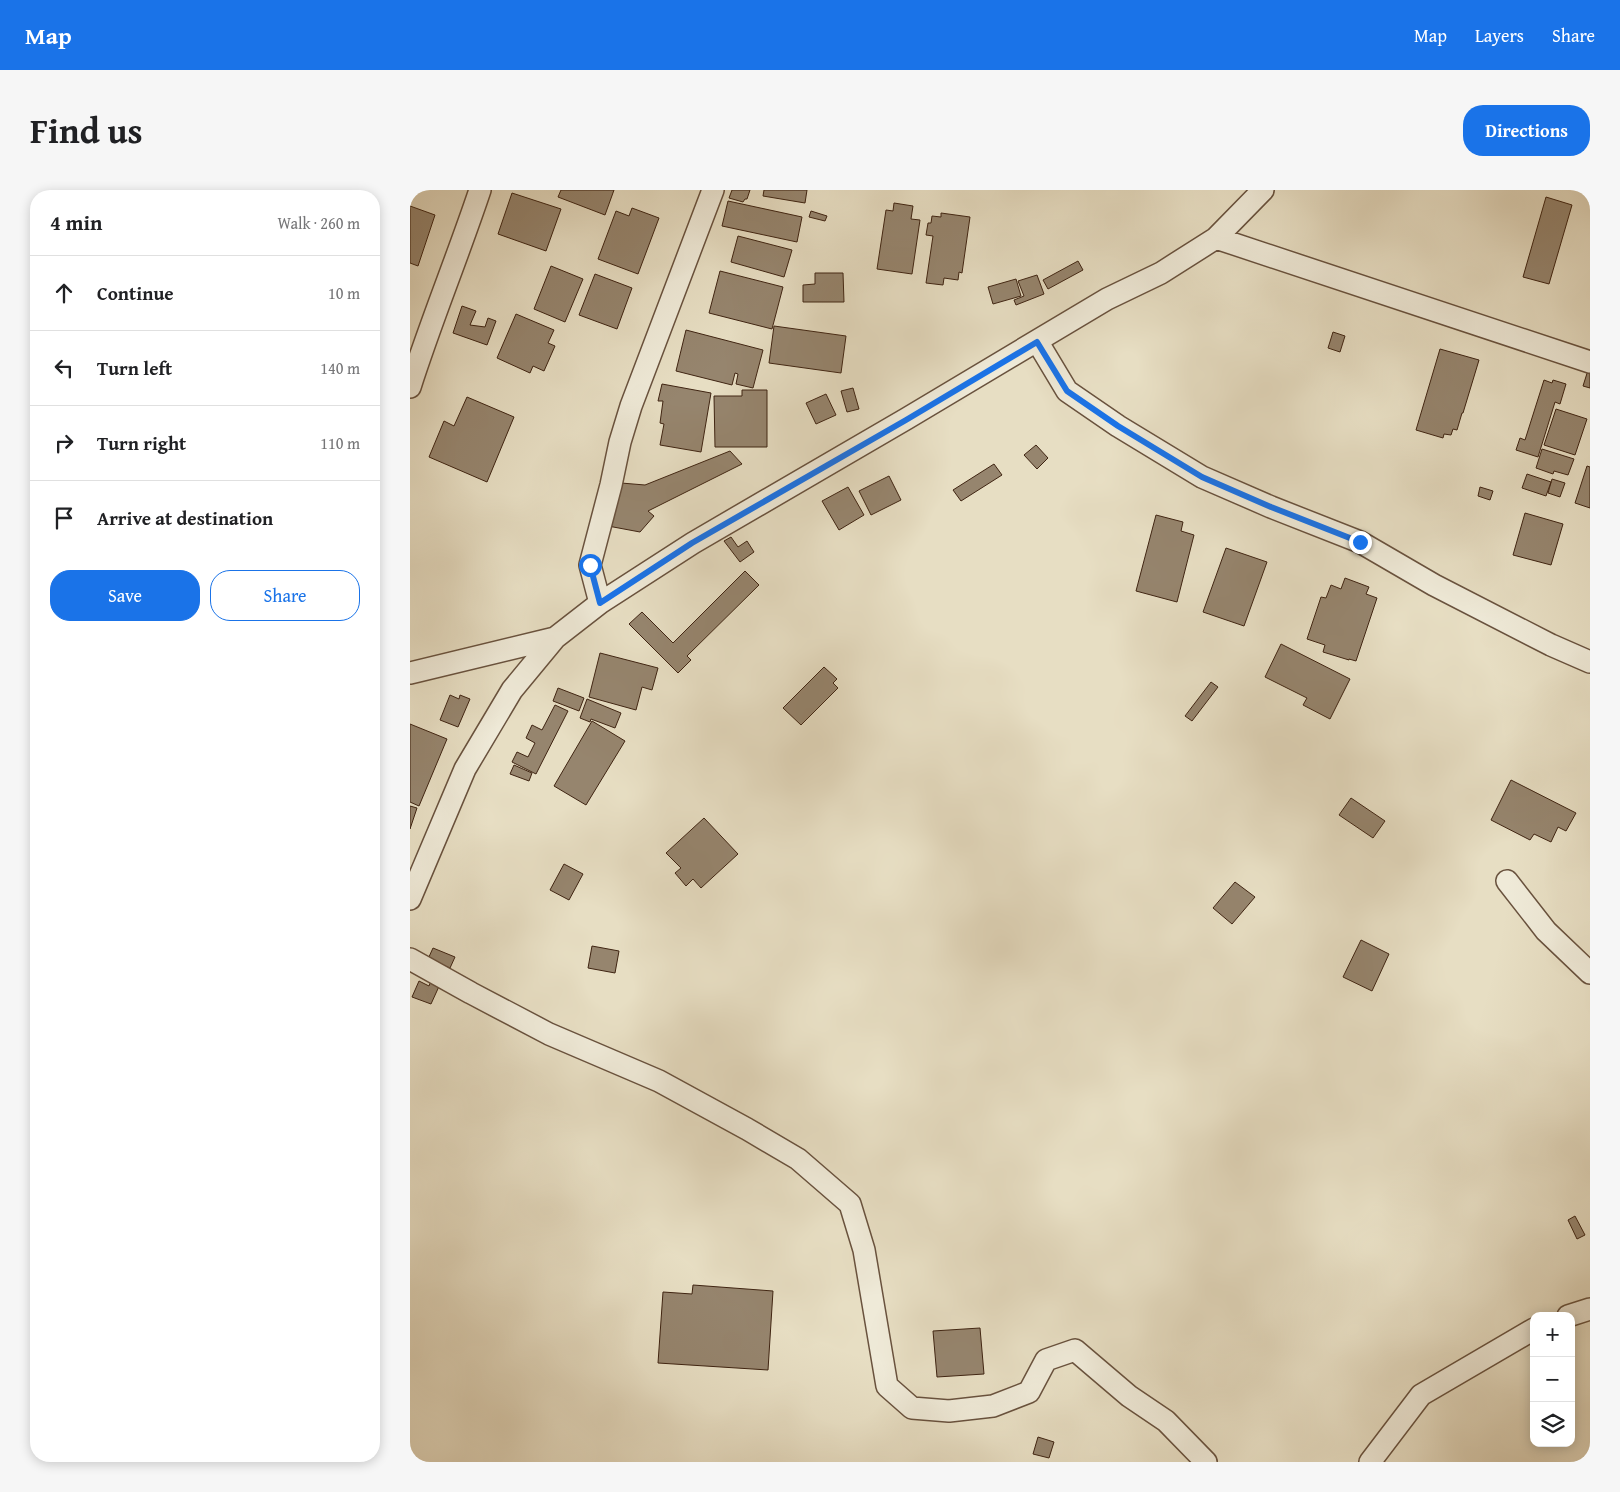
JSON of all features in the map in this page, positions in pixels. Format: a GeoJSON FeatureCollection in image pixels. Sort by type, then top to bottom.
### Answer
{"type":"FeatureCollection","features":[{"type":"Feature","properties":{"kind":"street"},"geometry":{"type":"LineString","coordinates":[[410,387],[423,345],[467,230],[480,190]]}},
{"type":"Feature","properties":{"kind":"street"},"geometry":{"type":"LineString","coordinates":[[600,603],[590,565],[620,442],[631,406],[713,190]]}},
{"type":"Feature","properties":{"kind":"street"},"geometry":{"type":"LineString","coordinates":[[410,899],[464,769],[512,690],[555,638],[600,603],[692,543],[906,420],[1108,299],[1161,273],[1216,238],[1263,190]]}},
{"type":"Feature","properties":{"kind":"street"},"geometry":{"type":"LineString","coordinates":[[1216,238],[1590,362]]}},
{"type":"Feature","properties":{"kind":"street"},"geometry":{"type":"LineString","coordinates":[[1037,342],[1067,391],[1118,426],[1202,477],[1360,542],[1434,585],[1551,645],[1590,662]]}},
{"type":"Feature","properties":{"kind":"street"},"geometry":{"type":"LineString","coordinates":[[410,673],[555,638]]}},
{"type":"Feature","properties":{"kind":"street"},"geometry":{"type":"LineString","coordinates":[[1507,881],[1546,931],[1590,973]]}},
{"type":"Feature","properties":{"kind":"street"},"geometry":{"type":"LineString","coordinates":[[410,959],[470,994],[549,1034],[659,1081],[747,1129],[798,1159],[850,1204],[864,1250],[887,1386],[912,1408],[949,1411],[993,1406],[1029,1392],[1046,1360],[1075,1350],[1128,1396],[1166,1421],[1206,1462]]}},
{"type":"Feature","properties":{"kind":"street"},"geometry":{"type":"LineString","coordinates":[[1575,1314],[1590,1310]]}},
{"type":"Feature","properties":{"kind":"street"},"geometry":{"type":"LineString","coordinates":[[1370,1462],[1422,1395],[1530,1331]]}},
{"type":"Feature","properties":{"kind":"building"},"geometry":{"type":"Polygon","coordinates":[[[561,190],[614,190],[605,215],[558,197],[561,190]]]}},
{"type":"Feature","properties":{"kind":"building"},"geometry":{"type":"Polygon","coordinates":[[[732,190],[750,190],[747,199],[743,202],[729,198],[732,190]]]}},
{"type":"Feature","properties":{"kind":"building"},"geometry":{"type":"Polygon","coordinates":[[[764,190],[807,190],[805,203],[763,196],[764,190]]]}},
{"type":"Feature","properties":{"kind":"building"},"geometry":{"type":"Polygon","coordinates":[[[512,193],[561,209],[546,251],[498,234],[512,193]]]}},
{"type":"Feature","properties":{"kind":"building"},"geometry":{"type":"Polygon","coordinates":[[[1546,197],[1572,205],[1549,284],[1523,277],[1546,197]]]}},
{"type":"Feature","properties":{"kind":"building"},"geometry":{"type":"Polygon","coordinates":[[[728,201],[802,217],[797,242],[722,226],[728,201]]]}},
{"type":"Feature","properties":{"kind":"building"},"geometry":{"type":"Polygon","coordinates":[[[894,203],[913,206],[911,219],[920,220],[912,274],[877,269],[886,210],[893,211],[894,203]]]}},
{"type":"Feature","properties":{"kind":"building"},"geometry":{"type":"Polygon","coordinates":[[[410,206],[435,215],[418,266],[410,263],[410,206]]]}},
{"type":"Feature","properties":{"kind":"building"},"geometry":{"type":"Polygon","coordinates":[[[632,208],[659,218],[638,274],[598,259],[616,211],[629,216],[632,208]]]}},
{"type":"Feature","properties":{"kind":"building"},"geometry":{"type":"Polygon","coordinates":[[[811,211],[827,216],[825,221],[809,217],[811,211]]]}},
{"type":"Feature","properties":{"kind":"building"},"geometry":{"type":"Polygon","coordinates":[[[941,213],[970,217],[962,273],[959,272],[958,280],[944,278],[943,285],[926,283],[933,236],[926,235],[928,223],[931,223],[932,216],[941,217],[941,213]]]}},
{"type":"Feature","properties":{"kind":"building"},"geometry":{"type":"Polygon","coordinates":[[[738,236],[792,250],[784,277],[731,262],[738,236]]]}},
{"type":"Feature","properties":{"kind":"building"},"geometry":{"type":"Polygon","coordinates":[[[1078,261],[1083,270],[1048,289],[1043,280],[1078,261]]]}},
{"type":"Feature","properties":{"kind":"building"},"geometry":{"type":"Polygon","coordinates":[[[551,266],[583,279],[565,322],[534,309],[551,266]]]}},
{"type":"Feature","properties":{"kind":"building"},"geometry":{"type":"Polygon","coordinates":[[[720,271],[783,287],[772,329],[709,313],[720,271]]]}},
{"type":"Feature","properties":{"kind":"building"},"geometry":{"type":"Polygon","coordinates":[[[815,273],[843,273],[844,302],[803,302],[803,285],[815,284],[815,273]]]}},
{"type":"Feature","properties":{"kind":"building"},"geometry":{"type":"Polygon","coordinates":[[[595,274],[632,288],[617,329],[579,315],[595,274]]]}},
{"type":"Feature","properties":{"kind":"building"},"geometry":{"type":"Polygon","coordinates":[[[1037,275],[1044,294],[1016,305],[1014,300],[1024,296],[1018,281],[1037,275]]]}},
{"type":"Feature","properties":{"kind":"building"},"geometry":{"type":"Polygon","coordinates":[[[1016,279],[1021,296],[993,304],[988,287],[1016,279]]]}},
{"type":"Feature","properties":{"kind":"building"},"geometry":{"type":"Polygon","coordinates":[[[462,306],[476,311],[470,325],[485,327],[488,318],[496,321],[487,345],[453,333],[462,306]]]}},
{"type":"Feature","properties":{"kind":"building"},"geometry":{"type":"Polygon","coordinates":[[[516,314],[554,330],[548,343],[555,346],[544,371],[533,366],[530,373],[497,358],[516,314]]]}},
{"type":"Feature","properties":{"kind":"building"},"geometry":{"type":"Polygon","coordinates":[[[774,326],[846,336],[841,373],[769,363],[774,326]]]}},
{"type":"Feature","properties":{"kind":"building"},"geometry":{"type":"Polygon","coordinates":[[[686,330],[763,350],[753,388],[736,384],[738,374],[735,373],[732,385],[676,371],[686,330]]]}},
{"type":"Feature","properties":{"kind":"building"},"geometry":{"type":"Polygon","coordinates":[[[1333,332],[1345,336],[1340,352],[1328,348],[1333,332]]]}},
{"type":"Feature","properties":{"kind":"building"},"geometry":{"type":"Polygon","coordinates":[[[1440,349],[1479,360],[1457,430],[1453,429],[1451,435],[1444,434],[1443,438],[1416,430],[1440,349]]]}},
{"type":"Feature","properties":{"kind":"building"},"geometry":{"type":"Polygon","coordinates":[[[1590,367],[1590,388],[1583,386],[1590,367]]]}},
{"type":"Feature","properties":{"kind":"building"},"geometry":{"type":"Polygon","coordinates":[[[1544,380],[1552,383],[1553,380],[1566,384],[1560,404],[1555,402],[1538,457],[1516,450],[1520,438],[1525,440],[1544,380]]]}},
{"type":"Feature","properties":{"kind":"building"},"geometry":{"type":"Polygon","coordinates":[[[662,384],[711,393],[701,452],[660,445],[664,424],[660,423],[663,401],[658,401],[662,384]]]}},
{"type":"Feature","properties":{"kind":"building"},"geometry":{"type":"Polygon","coordinates":[[[853,388],[859,409],[847,412],[841,391],[853,388]]]}},
{"type":"Feature","properties":{"kind":"building"},"geometry":{"type":"Polygon","coordinates":[[[742,390],[767,390],[767,447],[715,447],[714,396],[742,396],[742,390]]]}},
{"type":"Feature","properties":{"kind":"building"},"geometry":{"type":"Polygon","coordinates":[[[826,394],[836,415],[816,424],[806,403],[826,394]]]}},
{"type":"Feature","properties":{"kind":"building"},"geometry":{"type":"Polygon","coordinates":[[[467,397],[514,417],[487,482],[429,457],[444,421],[454,426],[467,397]]]}},
{"type":"Feature","properties":{"kind":"building"},"geometry":{"type":"Polygon","coordinates":[[[1556,409],[1587,419],[1575,455],[1544,445],[1556,409]]]}},
{"type":"Feature","properties":{"kind":"building"},"geometry":{"type":"Polygon","coordinates":[[[1036,445],[1048,458],[1037,469],[1024,455],[1036,445]]]}},
{"type":"Feature","properties":{"kind":"building"},"geometry":{"type":"Polygon","coordinates":[[[1542,449],[1574,459],[1568,475],[1554,471],[1553,474],[1536,468],[1542,449]]]}},
{"type":"Feature","properties":{"kind":"building"},"geometry":{"type":"Polygon","coordinates":[[[730,451],[742,464],[648,511],[654,516],[640,532],[608,526],[621,483],[645,485],[730,451]]]}},
{"type":"Feature","properties":{"kind":"building"},"geometry":{"type":"Polygon","coordinates":[[[994,464],[1002,475],[961,501],[953,490],[994,464]]]}},
{"type":"Feature","properties":{"kind":"building"},"geometry":{"type":"Polygon","coordinates":[[[1587,466],[1590,467],[1590,508],[1575,503],[1587,466]]]}},
{"type":"Feature","properties":{"kind":"building"},"geometry":{"type":"Polygon","coordinates":[[[1527,474],[1551,482],[1546,496],[1522,488],[1527,474]]]}},
{"type":"Feature","properties":{"kind":"building"},"geometry":{"type":"Polygon","coordinates":[[[889,476],[901,500],[871,515],[859,491],[889,476]]]}},
{"type":"Feature","properties":{"kind":"building"},"geometry":{"type":"Polygon","coordinates":[[[1552,479],[1565,483],[1560,497],[1548,493],[1552,479]]]}},
{"type":"Feature","properties":{"kind":"building"},"geometry":{"type":"Polygon","coordinates":[[[848,487],[864,515],[839,530],[822,501],[848,487]]]}},
{"type":"Feature","properties":{"kind":"building"},"geometry":{"type":"Polygon","coordinates":[[[1480,487],[1493,491],[1490,500],[1478,496],[1480,487]]]}},
{"type":"Feature","properties":{"kind":"building"},"geometry":{"type":"Polygon","coordinates":[[[1525,513],[1563,524],[1551,565],[1513,555],[1525,513]]]}},
{"type":"Feature","properties":{"kind":"building"},"geometry":{"type":"Polygon","coordinates":[[[1156,515],[1183,522],[1181,531],[1194,535],[1177,602],[1136,591],[1156,515]]]}},
{"type":"Feature","properties":{"kind":"building"},"geometry":{"type":"Polygon","coordinates":[[[731,537],[738,547],[747,541],[754,552],[740,562],[724,541],[731,537]]]}},
{"type":"Feature","properties":{"kind":"building"},"geometry":{"type":"Polygon","coordinates":[[[1226,548],[1267,562],[1244,626],[1203,612],[1226,548]]]}},
{"type":"Feature","properties":{"kind":"building"},"geometry":{"type":"Polygon","coordinates":[[[745,571],[759,585],[687,656],[691,660],[678,673],[629,624],[642,612],[673,643],[745,571]]]}},
{"type":"Feature","properties":{"kind":"building"},"geometry":{"type":"Polygon","coordinates":[[[1345,578],[1369,587],[1366,594],[1377,598],[1356,661],[1323,652],[1325,645],[1307,639],[1321,597],[1326,598],[1331,585],[1341,589],[1345,578]]]}},
{"type":"Feature","properties":{"kind":"building"},"geometry":{"type":"Polygon","coordinates":[[[1281,644],[1350,679],[1330,719],[1303,705],[1307,698],[1265,677],[1281,644]]]}},
{"type":"Feature","properties":{"kind":"building"},"geometry":{"type":"Polygon","coordinates":[[[600,653],[658,668],[652,690],[642,687],[636,710],[589,697],[600,653]]]}},
{"type":"Feature","properties":{"kind":"building"},"geometry":{"type":"Polygon","coordinates":[[[824,667],[837,679],[833,683],[838,688],[801,725],[783,708],[824,667]]]}},
{"type":"Feature","properties":{"kind":"building"},"geometry":{"type":"Polygon","coordinates":[[[1211,682],[1218,687],[1192,721],[1185,716],[1211,682]]]}},
{"type":"Feature","properties":{"kind":"building"},"geometry":{"type":"Polygon","coordinates":[[[558,688],[584,698],[579,711],[553,701],[558,688]]]}},
{"type":"Feature","properties":{"kind":"building"},"geometry":{"type":"Polygon","coordinates":[[[450,695],[459,699],[460,695],[470,699],[458,727],[440,720],[450,695]]]}},
{"type":"Feature","properties":{"kind":"building"},"geometry":{"type":"Polygon","coordinates":[[[587,699],[621,713],[615,728],[591,719],[590,722],[580,718],[587,699]]]}},
{"type":"Feature","properties":{"kind":"building"},"geometry":{"type":"Polygon","coordinates":[[[555,705],[568,711],[536,774],[512,762],[517,752],[528,757],[535,743],[526,738],[532,725],[542,730],[555,705]]]}},
{"type":"Feature","properties":{"kind":"building"},"geometry":{"type":"Polygon","coordinates":[[[592,721],[625,741],[586,805],[554,786],[592,721]]]}},
{"type":"Feature","properties":{"kind":"building"},"geometry":{"type":"Polygon","coordinates":[[[410,724],[447,739],[419,806],[410,802],[410,724]]]}},
{"type":"Feature","properties":{"kind":"building"},"geometry":{"type":"Polygon","coordinates":[[[514,765],[532,773],[529,781],[510,774],[514,765]]]}},
{"type":"Feature","properties":{"kind":"building"},"geometry":{"type":"Polygon","coordinates":[[[1511,780],[1576,813],[1566,831],[1558,827],[1551,842],[1534,834],[1530,840],[1491,820],[1511,780]]]}},
{"type":"Feature","properties":{"kind":"building"},"geometry":{"type":"Polygon","coordinates":[[[1351,798],[1385,821],[1373,838],[1339,815],[1351,798]]]}},
{"type":"Feature","properties":{"kind":"building"},"geometry":{"type":"Polygon","coordinates":[[[410,806],[417,808],[410,829],[410,806]]]}},
{"type":"Feature","properties":{"kind":"building"},"geometry":{"type":"Polygon","coordinates":[[[704,818],[738,854],[701,888],[693,879],[686,886],[675,873],[681,868],[666,853],[704,818]]]}},
{"type":"Feature","properties":{"kind":"building"},"geometry":{"type":"Polygon","coordinates":[[[564,864],[583,874],[569,900],[550,890],[564,864]]]}},
{"type":"Feature","properties":{"kind":"building"},"geometry":{"type":"Polygon","coordinates":[[[1235,882],[1255,897],[1232,924],[1213,908],[1235,882]]]}},
{"type":"Feature","properties":{"kind":"building"},"geometry":{"type":"Polygon","coordinates":[[[1361,940],[1389,954],[1372,991],[1343,977],[1361,940]]]}},
{"type":"Feature","properties":{"kind":"building"},"geometry":{"type":"Polygon","coordinates":[[[592,946],[619,951],[615,973],[588,968],[592,946]]]}},
{"type":"Feature","properties":{"kind":"building"},"geometry":{"type":"Polygon","coordinates":[[[433,948],[455,957],[450,968],[428,959],[433,948]]]}},
{"type":"Feature","properties":{"kind":"building"},"geometry":{"type":"Polygon","coordinates":[[[432,978],[441,982],[431,1004],[412,997],[419,981],[429,986],[432,978]]]}},
{"type":"Feature","properties":{"kind":"building"},"geometry":{"type":"Polygon","coordinates":[[[1575,1216],[1585,1235],[1577,1239],[1568,1220],[1575,1216]]]}},
{"type":"Feature","properties":{"kind":"building"},"geometry":{"type":"Polygon","coordinates":[[[693,1285],[773,1291],[768,1370],[658,1363],[663,1292],[692,1294],[693,1285]]]}},
{"type":"Feature","properties":{"kind":"building"},"geometry":{"type":"Polygon","coordinates":[[[980,1328],[984,1374],[937,1377],[933,1331],[980,1328]]]}},
{"type":"Feature","properties":{"kind":"building"},"geometry":{"type":"Polygon","coordinates":[[[1038,1437],[1054,1442],[1049,1458],[1033,1454],[1038,1437]]]}},
{"type":"Feature","properties":{"kind":"route"},"geometry":{"type":"LineString","coordinates":[[590,565],[600,603],[692,543],[1037,342],[1067,391],[1118,426],[1202,477],[1360,542]]}}]}
